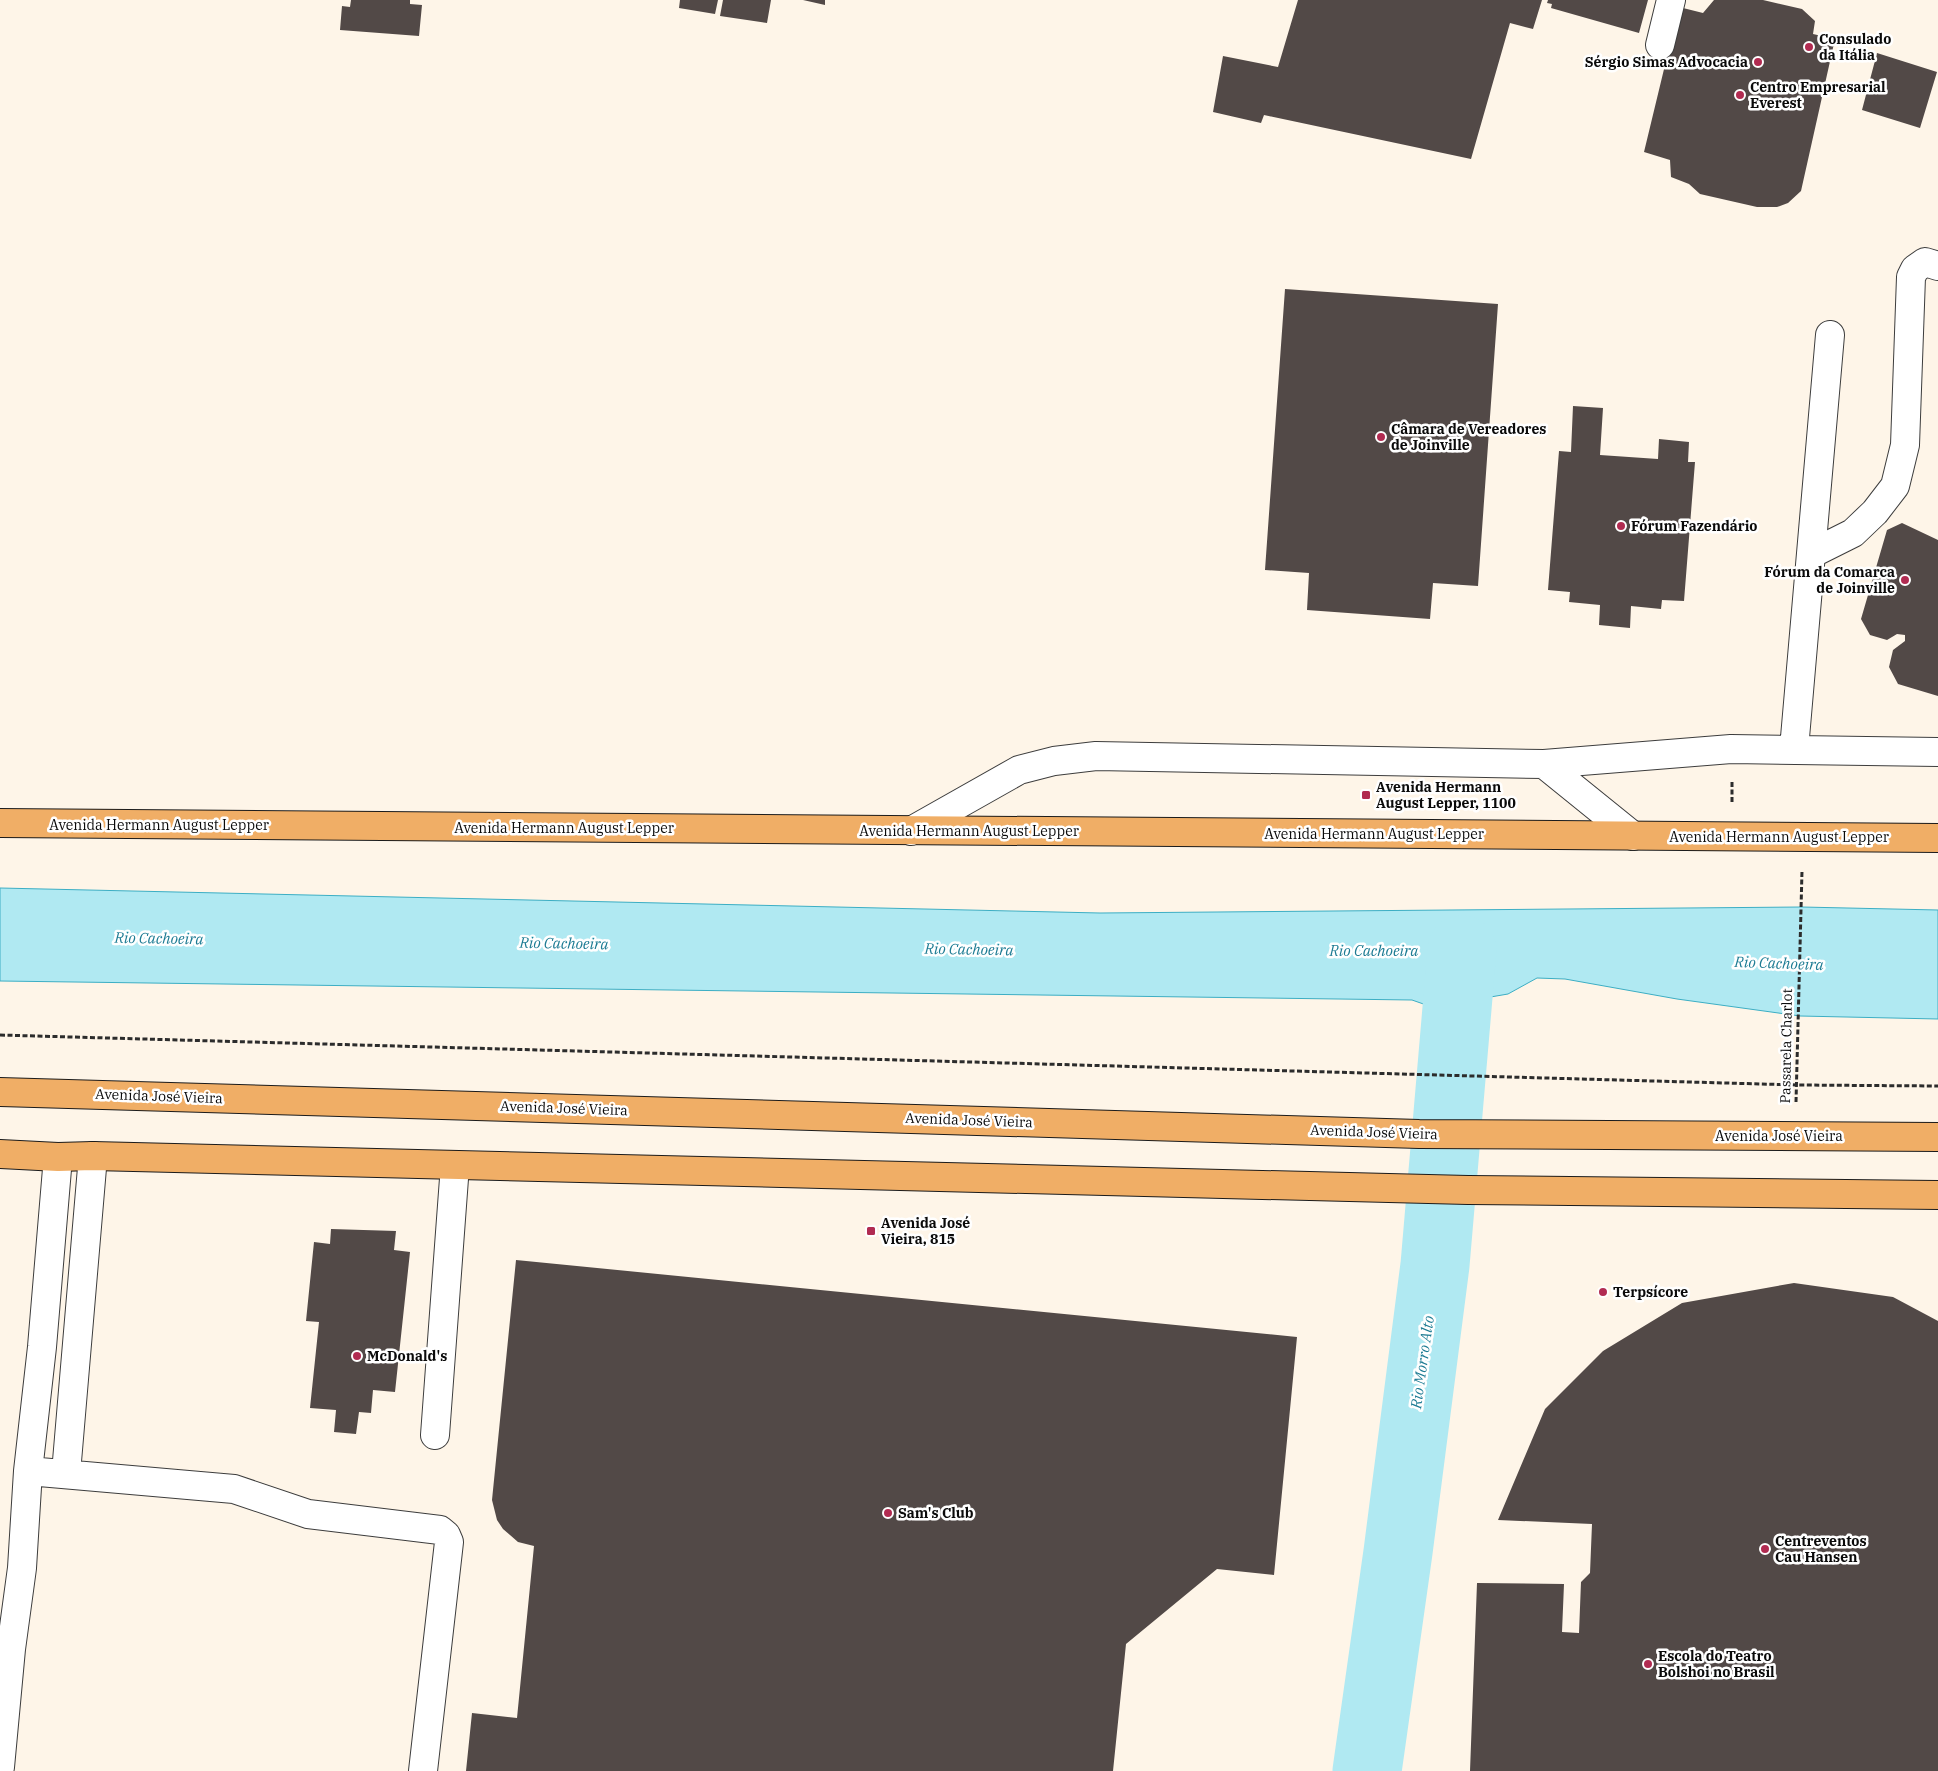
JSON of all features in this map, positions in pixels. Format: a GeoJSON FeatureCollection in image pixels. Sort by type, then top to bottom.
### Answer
{"type":"FeatureCollection","features":[{"type":"Feature","properties":{"kind":"main road","name":"Avenida Hermann August Lepper"},"geometry":{"type":"LineString","coordinates":[[0,824],[1938,838]]}},
{"type":"Feature","properties":{"kind":"main road","name":"Avenida José Vieira"},"geometry":{"type":"LineString","coordinates":[[0,1092],[1419,1134],[1938,1137]]}},
{"type":"Feature","properties":{"kind":"main road"},"geometry":{"type":"LineString","coordinates":[[0,1154],[58,1157],[93,1156],[1468,1190],[1936,1196]]}},
{"type":"Feature","properties":{"kind":"street"},"geometry":{"type":"LineString","coordinates":[[1660,45],[1671,0]]}},
{"type":"Feature","properties":{"kind":"street"},"geometry":{"type":"LineString","coordinates":[[1811,554],[1852,533],[1875,512],[1895,486],[1905,445],[1911,276],[1915,269],[1925,262],[1938,266]]}},
{"type":"Feature","properties":{"kind":"street"},"geometry":{"type":"LineString","coordinates":[[1794,749],[1830,335]]}},
{"type":"Feature","properties":{"kind":"street"},"geometry":{"type":"LineString","coordinates":[[911,830],[1019,770],[1054,760],[1096,756],[1544,764],[1731,749],[1938,752]]}},
{"type":"Feature","properties":{"kind":"street"},"geometry":{"type":"LineString","coordinates":[[1544,764],[1633,836]]}},
{"type":"Feature","properties":{"kind":"street"},"geometry":{"type":"LineString","coordinates":[[66,1473],[93,1156]]}},
{"type":"Feature","properties":{"kind":"street"},"geometry":{"type":"LineString","coordinates":[[0,1767],[11,1649],[22,1568],[28,1471],[42,1346],[58,1157]]}},
{"type":"Feature","properties":{"kind":"street"},"geometry":{"type":"LineString","coordinates":[[435,1435],[455,1165]]}},
{"type":"Feature","properties":{"kind":"street"},"geometry":{"type":"LineString","coordinates":[[28,1471],[234,1488],[308,1514],[440,1530],[446,1535],[449,1542],[423,1771]]}},
{"type":"Feature","properties":{"kind":"path"},"geometry":{"type":"LineString","coordinates":[[1731,749],[1733,837]]}},
{"type":"Feature","properties":{"kind":"path","name":"Passarela Charlot"},"geometry":{"type":"LineString","coordinates":[[1796,1136],[1801,896]]}},
{"type":"Feature","properties":{"kind":"path"},"geometry":{"type":"LineString","coordinates":[[0,1035],[1797,1085],[1938,1086]]}},
{"type":"Feature","properties":{"kind":"water","name":"Rio Cachoeira"},"geometry":{"type":"Polygon","coordinates":[[[0,888],[1100,913],[1802,907],[1938,910],[1938,1019],[1800,1016],[1677,999],[1565,979],[1537,978],[1508,994],[1432,1007],[1412,1000],[0,981],[0,888]]]}},
{"type":"Feature","properties":{"kind":"building"},"geometry":{"type":"Polygon","coordinates":[[[351,0],[410,0],[410,4],[422,5],[419,36],[340,30],[342,6],[350,7],[351,0]]]}},
{"type":"Feature","properties":{"kind":"building"},"geometry":{"type":"Polygon","coordinates":[[[680,0],[718,0],[715,14],[679,8],[680,0]]]}},
{"type":"Feature","properties":{"kind":"building"},"geometry":{"type":"Polygon","coordinates":[[[723,0],[771,0],[767,23],[720,16],[723,0]]]}},
{"type":"Feature","properties":{"kind":"building"},"geometry":{"type":"Polygon","coordinates":[[[803,0],[825,0],[825,5],[803,0]]]}},
{"type":"Feature","properties":{"kind":"building"},"geometry":{"type":"Polygon","coordinates":[[[1298,0],[1542,0],[1533,29],[1510,23],[1471,159],[1264,115],[1261,123],[1213,112],[1223,56],[1278,67],[1298,0]]]}},
{"type":"Feature","properties":{"kind":"building"},"geometry":{"type":"Polygon","coordinates":[[[1548,0],[1648,0],[1639,33],[1551,8],[1552,4],[1547,3],[1548,0]]]}},
{"type":"Feature","properties":{"kind":"building","name":"Centro Empresarial Everest"},"geometry":{"type":"Polygon","coordinates":[[[1714,0],[1763,0],[1802,9],[1815,21],[1813,34],[1835,39],[1801,191],[1788,203],[1777,207],[1757,207],[1700,194],[1689,184],[1671,177],[1670,160],[1644,152],[1679,7],[1703,13],[1714,0]]]}},
{"type":"Feature","properties":{"kind":"building"},"geometry":{"type":"Polygon","coordinates":[[[1877,53],[1937,72],[1920,128],[1862,110],[1877,53]]]}},
{"type":"Feature","properties":{"kind":"building","name":"Câmara de Vereadores de Joinville"},"geometry":{"type":"Polygon","coordinates":[[[1285,289],[1498,304],[1478,586],[1433,583],[1430,619],[1307,610],[1309,573],[1265,570],[1285,289]]]}},
{"type":"Feature","properties":{"kind":"building","name":"Fórum Fazendário"},"geometry":{"type":"Polygon","coordinates":[[[1573,406],[1603,408],[1600,455],[1658,459],[1659,439],[1689,442],[1688,462],[1695,462],[1684,601],[1662,600],[1661,609],[1631,606],[1630,628],[1599,625],[1600,605],[1569,602],[1570,592],[1548,590],[1559,451],[1571,452],[1573,406]]]}},
{"type":"Feature","properties":{"kind":"building","name":"Fórum da Comarca de Joinville"},"geometry":{"type":"Polygon","coordinates":[[[1902,523],[1938,540],[1938,696],[1898,684],[1889,667],[1893,650],[1905,641],[1905,635],[1897,634],[1887,640],[1870,635],[1861,619],[1887,530],[1902,523]]]}},
{"type":"Feature","properties":{"kind":"building","name":"McDonald's"},"geometry":{"type":"Polygon","coordinates":[[[331,1229],[396,1231],[394,1250],[410,1252],[395,1392],[373,1390],[371,1413],[359,1412],[356,1434],[334,1432],[336,1410],[310,1408],[319,1322],[306,1321],[314,1242],[330,1244],[331,1229]]]}},
{"type":"Feature","properties":{"kind":"building","name":"Sam's Club"},"geometry":{"type":"Polygon","coordinates":[[[516,1260],[1297,1337],[1274,1575],[1217,1569],[1126,1644],[1113,1771],[466,1771],[472,1713],[517,1718],[534,1546],[518,1542],[503,1529],[497,1520],[492,1500],[516,1260]]]}},
{"type":"Feature","properties":{"kind":"building","name":"Centreventos Cau Hansen"},"geometry":{"type":"Polygon","coordinates":[[[1794,1283],[1893,1297],[1938,1321],[1938,1771],[1470,1771],[1477,1583],[1564,1584],[1562,1632],[1579,1633],[1581,1582],[1590,1573],[1592,1524],[1498,1520],[1545,1409],[1603,1351],[1682,1303],[1794,1283]]]}},
{"type":"Feature","properties":{"kind":"waterway","name":"Rio Morro Alto"},"geometry":{"type":"LineString","coordinates":[[1367,1771],[1398,1552],[1435,1265],[1462,950]]}},
{"type":"Feature","properties":{"kind":"place","name":"Consulado da Itália"},"geometry":{"type":"Point","coordinates":[1809,47]}},
{"type":"Feature","properties":{"kind":"place","name":"Sérgio Simas Advocacia"},"geometry":{"type":"Point","coordinates":[1758,62]}},
{"type":"Feature","properties":{"kind":"place","name":"Centro Empresarial Everest"},"geometry":{"type":"Point","coordinates":[1740,95]}},
{"type":"Feature","properties":{"kind":"place","name":"Câmara de Vereadores de Joinville"},"geometry":{"type":"Point","coordinates":[1381,437]}},
{"type":"Feature","properties":{"kind":"place","name":"Fórum Fazendário"},"geometry":{"type":"Point","coordinates":[1621,526]}},
{"type":"Feature","properties":{"kind":"place","name":"Fórum da Comarca de Joinville"},"geometry":{"type":"Point","coordinates":[1905,580]}},
{"type":"Feature","properties":{"kind":"place","name":"Avenida Hermann August Lepper, 1100"},"geometry":{"type":"Point","coordinates":[1366,795]}},
{"type":"Feature","properties":{"kind":"place","name":"Avenida José Vieira, 815"},"geometry":{"type":"Point","coordinates":[871,1231]}},
{"type":"Feature","properties":{"kind":"place","name":"Terpsícore"},"geometry":{"type":"Point","coordinates":[1603,1292]}},
{"type":"Feature","properties":{"kind":"place","name":"McDonald's"},"geometry":{"type":"Point","coordinates":[357,1356]}},
{"type":"Feature","properties":{"kind":"place","name":"Sam's Club"},"geometry":{"type":"Point","coordinates":[888,1513]}},
{"type":"Feature","properties":{"kind":"place","name":"Centreventos Cau Hansen"},"geometry":{"type":"Point","coordinates":[1765,1549]}},
{"type":"Feature","properties":{"kind":"place","name":"Escola do Teatro Bolshoi no Brasil"},"geometry":{"type":"Point","coordinates":[1648,1664]}}]}
